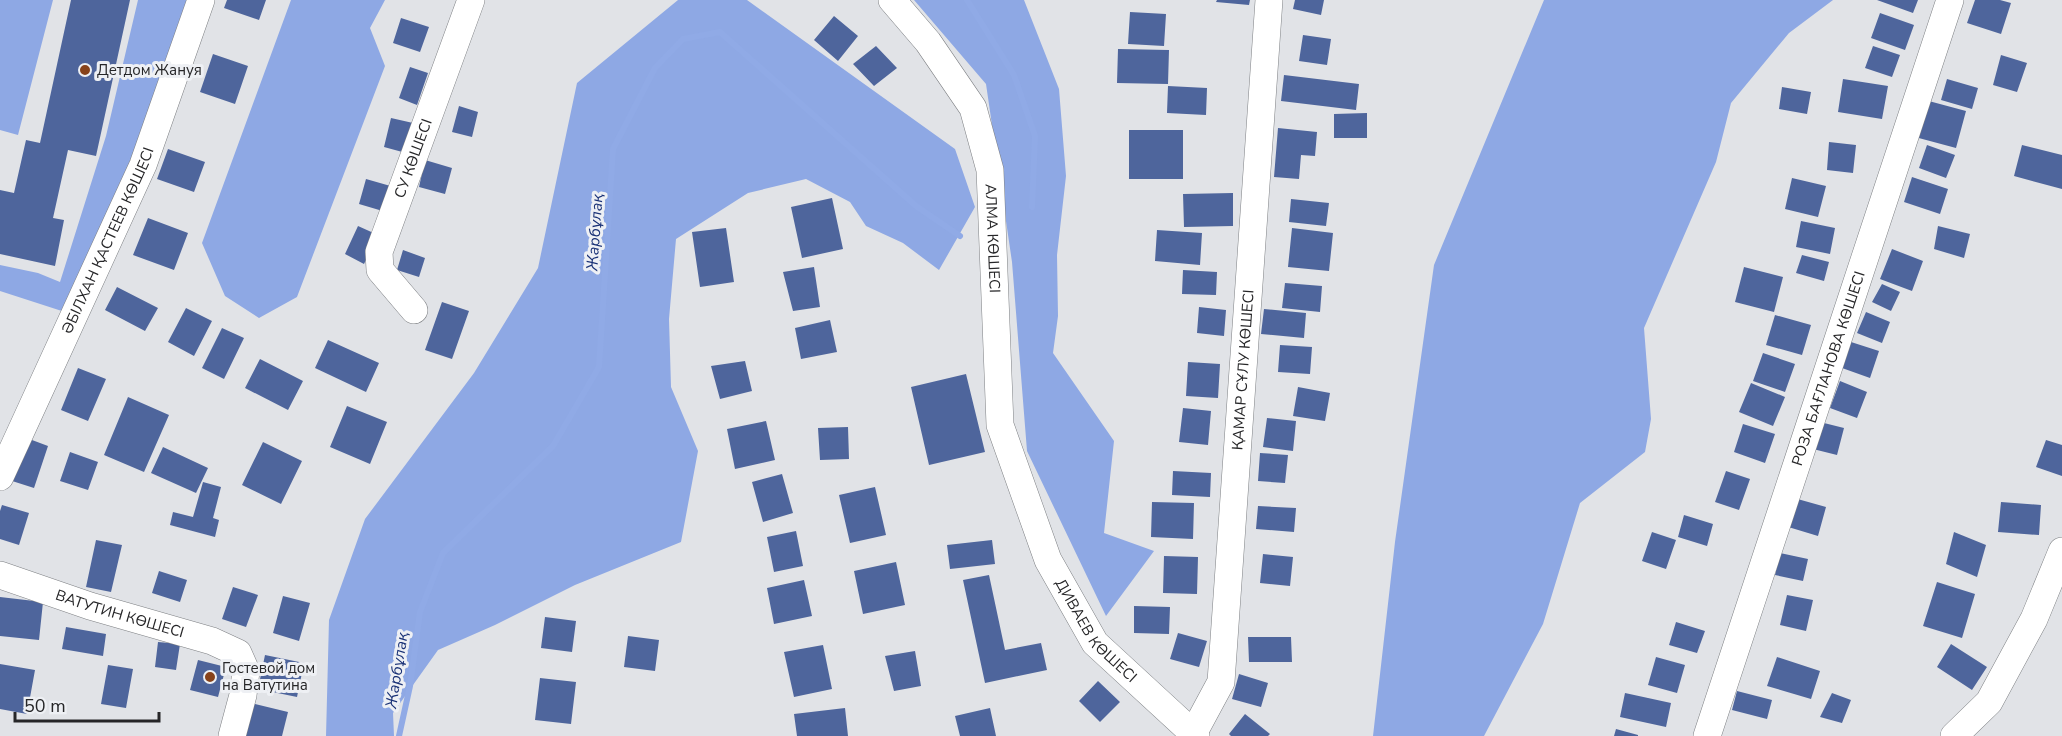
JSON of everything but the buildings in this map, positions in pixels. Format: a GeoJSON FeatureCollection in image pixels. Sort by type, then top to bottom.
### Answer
{"type":"FeatureCollection","features":[{"type":"Feature","properties":{"kind":"street","name":"ӘБІЛХАН ҚАСТЕЕВ КӨШЕСІ"},"geometry":{"type":"LineString","coordinates":[[0,477],[143,165],[201,0]]}},
{"type":"Feature","properties":{"kind":"street","name":"СУ КӨШЕСІ"},"geometry":{"type":"LineString","coordinates":[[414,310],[380,270],[379,252],[471,0]]}},
{"type":"Feature","properties":{"kind":"street","name":"АЛМА КӨШЕСІ"},"geometry":{"type":"LineString","coordinates":[[892,0],[928,42],[973,108],[990,170],[1000,425],[1028,503]]}},
{"type":"Feature","properties":{"kind":"street","name":"ҚАМАР СҰЛУ КӨШЕСІ"},"geometry":{"type":"LineString","coordinates":[[1194,735],[1221,682],[1269,0]]}},
{"type":"Feature","properties":{"kind":"street","name":"РОЗА БАҒЛАНОВА КӨШЕСІ"},"geometry":{"type":"LineString","coordinates":[[1707,736],[1950,0]]}},
{"type":"Feature","properties":{"kind":"street","name":"ДИВАЕВ КӨШЕСІ"},"geometry":{"type":"LineString","coordinates":[[1028,503],[1048,560],[1095,643],[1194,735]]}},
{"type":"Feature","properties":{"kind":"street"},"geometry":{"type":"LineString","coordinates":[[1954,736],[1989,702],[2034,619],[2062,551]]}},
{"type":"Feature","properties":{"kind":"street","name":"ВАТУТИН КӨШЕСІ"},"geometry":{"type":"LineString","coordinates":[[0,575],[90,606],[212,641],[238,653],[246,671],[243,695],[232,736]]}},
{"type":"Feature","properties":{"kind":"shaded area"},"geometry":{"type":"Polygon","coordinates":[[[0,0],[53,0],[18,135],[0,130],[0,0]]]}},
{"type":"Feature","properties":{"kind":"shaded area"},"geometry":{"type":"Polygon","coordinates":[[[138,0],[193,0],[146,133],[68,313],[0,291],[0,265],[38,273],[60,282],[106,136],[138,0]]]}},
{"type":"Feature","properties":{"kind":"shaded area"},"geometry":{"type":"Polygon","coordinates":[[[291,0],[385,0],[370,28],[385,66],[297,297],[259,318],[225,296],[202,243],[291,0]]]}},
{"type":"Feature","properties":{"kind":"shaded area"},"geometry":{"type":"Polygon","coordinates":[[[678,0],[747,0],[955,149],[975,207],[939,270],[903,243],[866,226],[850,202],[806,179],[748,193],[676,239],[669,319],[671,387],[698,451],[681,542],[575,585],[495,625],[438,650],[393,713],[394,736],[326,736],[329,620],[365,519],[474,373],[538,268],[577,83],[678,0]]]}},
{"type":"Feature","properties":{"kind":"shaded area"},"geometry":{"type":"Polygon","coordinates":[[[914,0],[1024,0],[1059,89],[1066,176],[1057,255],[1058,316],[1053,353],[1114,441],[1104,533],[1154,551],[1106,616],[1027,451],[1012,262],[986,84],[914,0]]]}},
{"type":"Feature","properties":{"kind":"shaded area"},"geometry":{"type":"Polygon","coordinates":[[[1544,0],[1833,0],[1789,33],[1731,103],[1716,162],[1644,328],[1651,419],[1645,452],[1580,503],[1543,624],[1484,736],[1373,736],[1395,542],[1434,265],[1544,0]]]}},
{"type":"Feature","properties":{"kind":"waterway","name":"Жарбұлақ"},"geometry":{"type":"LineString","coordinates":[[967,0],[1014,75],[1035,136],[1032,207]]}},
{"type":"Feature","properties":{"kind":"waterway","name":"Жарбұлақ"},"geometry":{"type":"LineString","coordinates":[[399,736],[410,686],[420,612],[443,553],[553,446],[599,367],[613,149],[655,68],[683,39],[720,32],[916,206],[960,236]]}},
{"type":"Feature","properties":{"kind":"place","name":"Детдом Жануя"},"geometry":{"type":"Point","coordinates":[85,70]}},
{"type":"Feature","properties":{"kind":"place","name":"Гостевой дом на Ватутина"},"geometry":{"type":"Point","coordinates":[210,677]}}]}
